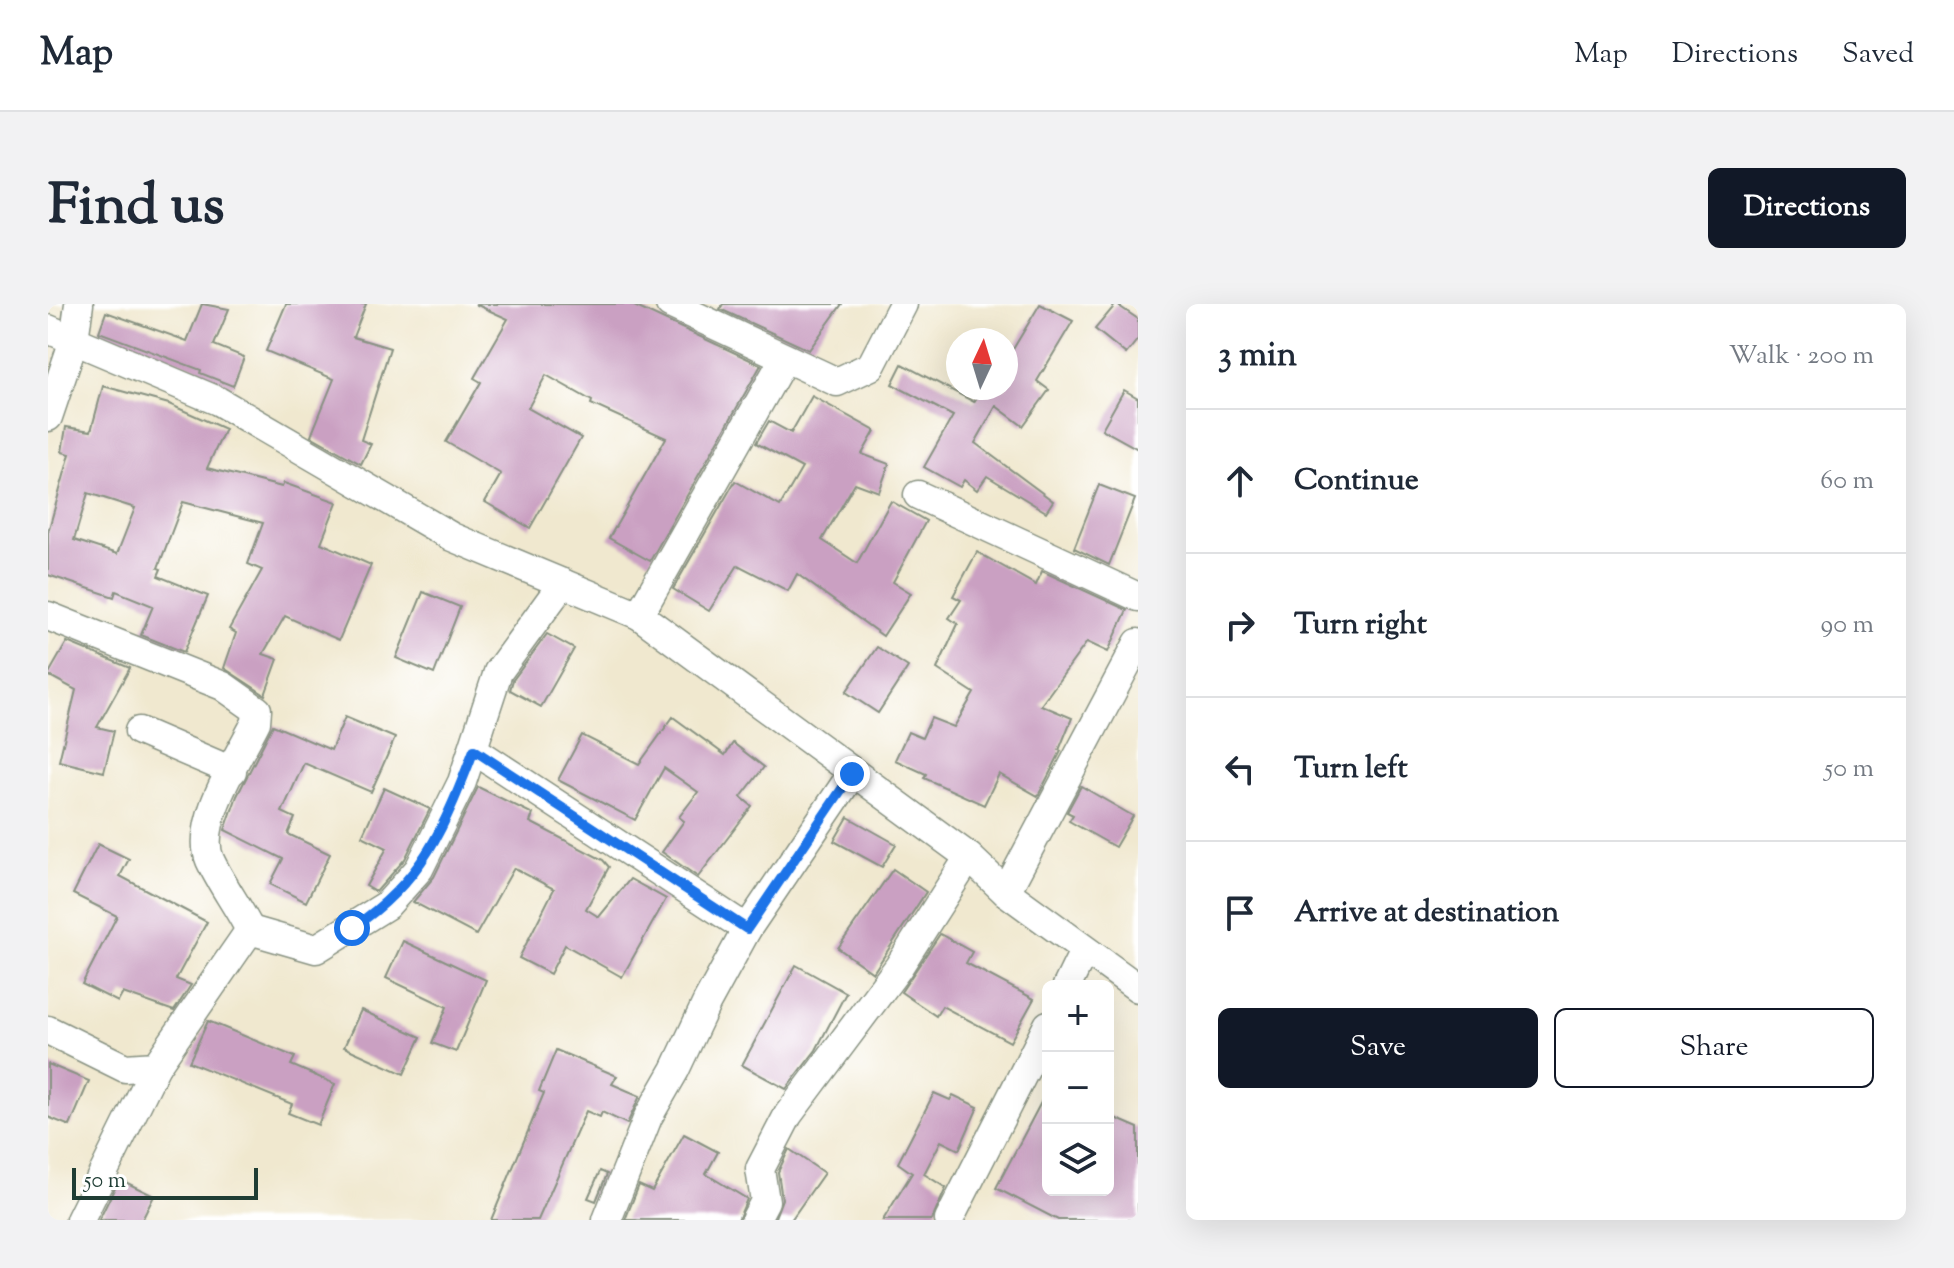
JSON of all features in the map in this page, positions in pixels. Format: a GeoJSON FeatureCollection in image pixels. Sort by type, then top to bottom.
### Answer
{"type":"FeatureCollection","features":[{"type":"Feature","properties":{"kind":"street"},"geometry":{"type":"LineString","coordinates":[[48,417],[74,340],[79,304]]}},
{"type":"Feature","properties":{"kind":"street"},"geometry":{"type":"LineString","coordinates":[[670,304],[837,382],[871,366],[903,304]]}},
{"type":"Feature","properties":{"kind":"street"},"geometry":{"type":"LineString","coordinates":[[48,329],[218,401],[452,537],[639,615],[969,857],[1006,892],[1138,988]]}},
{"type":"Feature","properties":{"kind":"street"},"geometry":{"type":"LineString","coordinates":[[639,615],[784,359]]}},
{"type":"Feature","properties":{"kind":"street"},"geometry":{"type":"LineString","coordinates":[[918,495],[1138,597]]}},
{"type":"Feature","properties":{"kind":"street"},"geometry":{"type":"LineString","coordinates":[[48,616],[243,697],[257,710],[256,722],[214,805],[209,858],[250,930],[316,949],[387,905],[419,869],[446,818],[474,750],[498,672],[563,583]]}},
{"type":"Feature","properties":{"kind":"street"},"geometry":{"type":"LineString","coordinates":[[1006,892],[1138,643]]}},
{"type":"Feature","properties":{"kind":"street"},"geometry":{"type":"LineString","coordinates":[[139,731],[232,771]]}},
{"type":"Feature","properties":{"kind":"street"},"geometry":{"type":"LineString","coordinates":[[474,750],[747,929]]}},
{"type":"Feature","properties":{"kind":"street"},"geometry":{"type":"LineString","coordinates":[[607,1220],[648,1117],[747,929],[852,774]]}},
{"type":"Feature","properties":{"kind":"street"},"geometry":{"type":"LineString","coordinates":[[755,1220],[765,1201],[760,1169],[788,1115],[898,968],[969,857]]}},
{"type":"Feature","properties":{"kind":"street"},"geometry":{"type":"LineString","coordinates":[[80,1220],[156,1066],[250,930]]}},
{"type":"Feature","properties":{"kind":"street"},"geometry":{"type":"LineString","coordinates":[[1070,980],[1084,951]]}},
{"type":"Feature","properties":{"kind":"street"},"geometry":{"type":"LineString","coordinates":[[48,1030],[125,1068],[156,1066]]}},
{"type":"Feature","properties":{"kind":"street"},"geometry":{"type":"LineString","coordinates":[[949,1220],[1042,1037]]}},
{"type":"Feature","properties":{"kind":"building"},"geometry":{"type":"Polygon","coordinates":[[[202,304],[229,309],[214,345],[244,357],[233,386],[200,373],[201,370],[99,332],[106,312],[187,341],[202,304]]]}},
{"type":"Feature","properties":{"kind":"building"},"geometry":{"type":"Polygon","coordinates":[[[286,304],[366,304],[353,337],[390,348],[361,440],[371,444],[361,464],[311,436],[334,379],[266,351],[286,304]]]}},
{"type":"Feature","properties":{"kind":"building"},"geometry":{"type":"Polygon","coordinates":[[[475,304],[630,304],[761,365],[650,561],[609,538],[666,438],[591,404],[592,401],[546,375],[528,408],[581,438],[530,528],[485,502],[501,474],[446,442],[481,382],[474,378],[508,319],[475,304]]]}},
{"type":"Feature","properties":{"kind":"building"},"geometry":{"type":"Polygon","coordinates":[[[723,304],[842,304],[809,350],[720,309],[723,304]]]}},
{"type":"Feature","properties":{"kind":"building"},"geometry":{"type":"Polygon","coordinates":[[[1040,304],[1073,321],[1037,381],[1049,390],[1023,426],[996,406],[975,443],[1053,501],[1046,512],[987,476],[977,490],[964,480],[960,487],[924,467],[953,416],[892,384],[902,364],[946,387],[946,400],[1018,400],[1018,341],[1040,304]]]}},
{"type":"Feature","properties":{"kind":"building"},"geometry":{"type":"Polygon","coordinates":[[[1116,304],[1138,319],[1138,339],[1126,354],[1095,329],[1116,304]]]}},
{"type":"Feature","properties":{"kind":"building"},"geometry":{"type":"Polygon","coordinates":[[[103,386],[169,404],[225,429],[207,468],[282,487],[284,483],[337,502],[321,543],[371,565],[339,640],[285,616],[263,654],[278,659],[265,695],[224,668],[236,633],[229,629],[262,570],[248,564],[263,523],[183,502],[158,568],[161,569],[158,576],[208,596],[184,652],[141,635],[153,606],[116,591],[114,597],[48,575],[48,532],[70,454],[62,452],[66,427],[91,431],[103,386]],[[88,493],[74,540],[117,554],[135,508],[88,493]]]}},
{"type":"Feature","properties":{"kind":"building"},"geometry":{"type":"Polygon","coordinates":[[[1124,390],[1138,398],[1138,449],[1102,429],[1124,390]]]}},
{"type":"Feature","properties":{"kind":"building"},"geometry":{"type":"Polygon","coordinates":[[[812,396],[875,431],[862,454],[889,464],[879,492],[855,483],[822,540],[857,563],[891,501],[926,521],[893,582],[911,593],[883,636],[797,574],[788,591],[738,565],[709,611],[673,589],[735,481],[780,506],[802,468],[756,443],[769,421],[791,433],[812,396]]]}},
{"type":"Feature","properties":{"kind":"building"},"geometry":{"type":"Polygon","coordinates":[[[1099,485],[1135,499],[1109,565],[1074,548],[1099,485]]]}},
{"type":"Feature","properties":{"kind":"building"},"geometry":{"type":"Polygon","coordinates":[[[977,552],[1036,585],[1042,571],[1127,610],[1108,652],[1087,642],[1041,705],[1072,718],[1061,751],[1038,796],[999,774],[984,805],[924,778],[926,774],[895,760],[908,732],[922,738],[931,718],[954,727],[974,693],[937,669],[958,624],[949,618],[961,600],[953,596],[977,552]]]}},
{"type":"Feature","properties":{"kind":"building"},"geometry":{"type":"Polygon","coordinates":[[[423,592],[460,607],[434,674],[396,658],[423,592]]]}},
{"type":"Feature","properties":{"kind":"building"},"geometry":{"type":"Polygon","coordinates":[[[547,634],[574,649],[541,707],[510,690],[513,680],[547,634]]]}},
{"type":"Feature","properties":{"kind":"building"},"geometry":{"type":"Polygon","coordinates":[[[67,642],[130,668],[97,727],[114,731],[104,772],[59,761],[76,690],[48,675],[67,642]]]}},
{"type":"Feature","properties":{"kind":"building"},"geometry":{"type":"Polygon","coordinates":[[[877,647],[908,667],[878,713],[846,692],[877,647]]]}},
{"type":"Feature","properties":{"kind":"building"},"geometry":{"type":"Polygon","coordinates":[[[345,717],[395,738],[371,792],[304,763],[282,812],[295,818],[288,834],[330,854],[306,902],[270,884],[283,859],[225,830],[237,796],[273,725],[331,750],[345,717]]]}},
{"type":"Feature","properties":{"kind":"building"},"geometry":{"type":"Polygon","coordinates":[[[673,717],[725,755],[733,743],[764,767],[741,797],[752,806],[698,877],[662,852],[684,821],[679,817],[698,792],[664,768],[635,820],[558,780],[582,735],[639,764],[673,717]]]}},
{"type":"Feature","properties":{"kind":"building"},"geometry":{"type":"Polygon","coordinates":[[[1081,786],[1133,816],[1115,847],[1069,821],[1073,815],[1067,812],[1081,786]]]}},
{"type":"Feature","properties":{"kind":"building"},"geometry":{"type":"Polygon","coordinates":[[[478,787],[533,814],[530,822],[603,860],[609,867],[586,909],[599,917],[630,879],[666,899],[622,977],[565,945],[550,974],[519,958],[554,889],[514,868],[476,935],[413,902],[434,877],[478,787]]]}},
{"type":"Feature","properties":{"kind":"building"},"geometry":{"type":"Polygon","coordinates":[[[384,788],[430,809],[405,859],[376,892],[366,886],[387,848],[362,836],[384,788]]]}},
{"type":"Feature","properties":{"kind":"building"},"geometry":{"type":"Polygon","coordinates":[[[848,817],[896,844],[882,867],[834,841],[848,817]]]}},
{"type":"Feature","properties":{"kind":"building"},"geometry":{"type":"Polygon","coordinates":[[[98,844],[129,859],[120,876],[207,922],[176,979],[191,985],[174,1011],[123,993],[118,1002],[82,984],[117,916],[73,894],[98,844]]]}},
{"type":"Feature","properties":{"kind":"building"},"geometry":{"type":"Polygon","coordinates":[[[893,869],[926,892],[873,973],[838,948],[893,869]]]}},
{"type":"Feature","properties":{"kind":"building"},"geometry":{"type":"Polygon","coordinates":[[[940,934],[972,952],[966,963],[1034,999],[1010,1042],[942,1006],[936,1016],[901,992],[940,934]]]}},
{"type":"Feature","properties":{"kind":"building"},"geometry":{"type":"Polygon","coordinates":[[[403,941],[486,980],[456,1052],[432,1043],[447,1007],[386,978],[403,941]]]}},
{"type":"Feature","properties":{"kind":"building"},"geometry":{"type":"Polygon","coordinates":[[[796,965],[846,993],[816,1050],[786,1089],[742,1065],[796,965]]]}},
{"type":"Feature","properties":{"kind":"building"},"geometry":{"type":"Polygon","coordinates":[[[361,1010],[421,1037],[404,1074],[344,1047],[361,1010]]]}},
{"type":"Feature","properties":{"kind":"building"},"geometry":{"type":"Polygon","coordinates":[[[208,1021],[295,1057],[291,1065],[335,1084],[318,1125],[288,1113],[292,1104],[189,1062],[208,1021]]]}},
{"type":"Feature","properties":{"kind":"building"},"geometry":{"type":"Polygon","coordinates":[[[556,1050],[617,1076],[612,1084],[640,1096],[627,1124],[602,1112],[600,1117],[586,1111],[538,1220],[491,1220],[544,1093],[539,1091],[556,1050]]]}},
{"type":"Feature","properties":{"kind":"building"},"geometry":{"type":"Polygon","coordinates":[[[48,1064],[89,1081],[70,1126],[48,1117],[48,1064]]]}},
{"type":"Feature","properties":{"kind":"building"},"geometry":{"type":"Polygon","coordinates":[[[934,1093],[950,1100],[953,1095],[978,1107],[959,1150],[941,1141],[924,1174],[946,1188],[932,1220],[883,1220],[912,1173],[898,1163],[934,1093]]]}},
{"type":"Feature","properties":{"kind":"building"},"geometry":{"type":"Polygon","coordinates":[[[1042,1100],[1042,1196],[1114,1196],[1114,1118],[1138,1128],[1138,1220],[1058,1220],[996,1188],[1042,1100]]]}},
{"type":"Feature","properties":{"kind":"building"},"geometry":{"type":"Polygon","coordinates":[[[684,1134],[718,1152],[706,1174],[747,1199],[738,1220],[625,1220],[639,1185],[652,1191],[684,1134]]]}},
{"type":"Feature","properties":{"kind":"building"},"geometry":{"type":"Polygon","coordinates":[[[789,1149],[824,1173],[791,1220],[774,1220],[782,1199],[778,1172],[789,1149]]]}},
{"type":"Feature","properties":{"kind":"building"},"geometry":{"type":"Polygon","coordinates":[[[600,1171],[607,1174],[596,1201],[588,1198],[600,1171]]]}},
{"type":"Feature","properties":{"kind":"building"},"geometry":{"type":"Polygon","coordinates":[[[119,1179],[154,1196],[142,1220],[99,1220],[119,1179]]]}},
{"type":"Feature","properties":{"kind":"route"},"geometry":{"type":"LineString","coordinates":[[352,928],[387,905],[419,869],[446,818],[474,750],[747,929],[852,774]]}}]}
